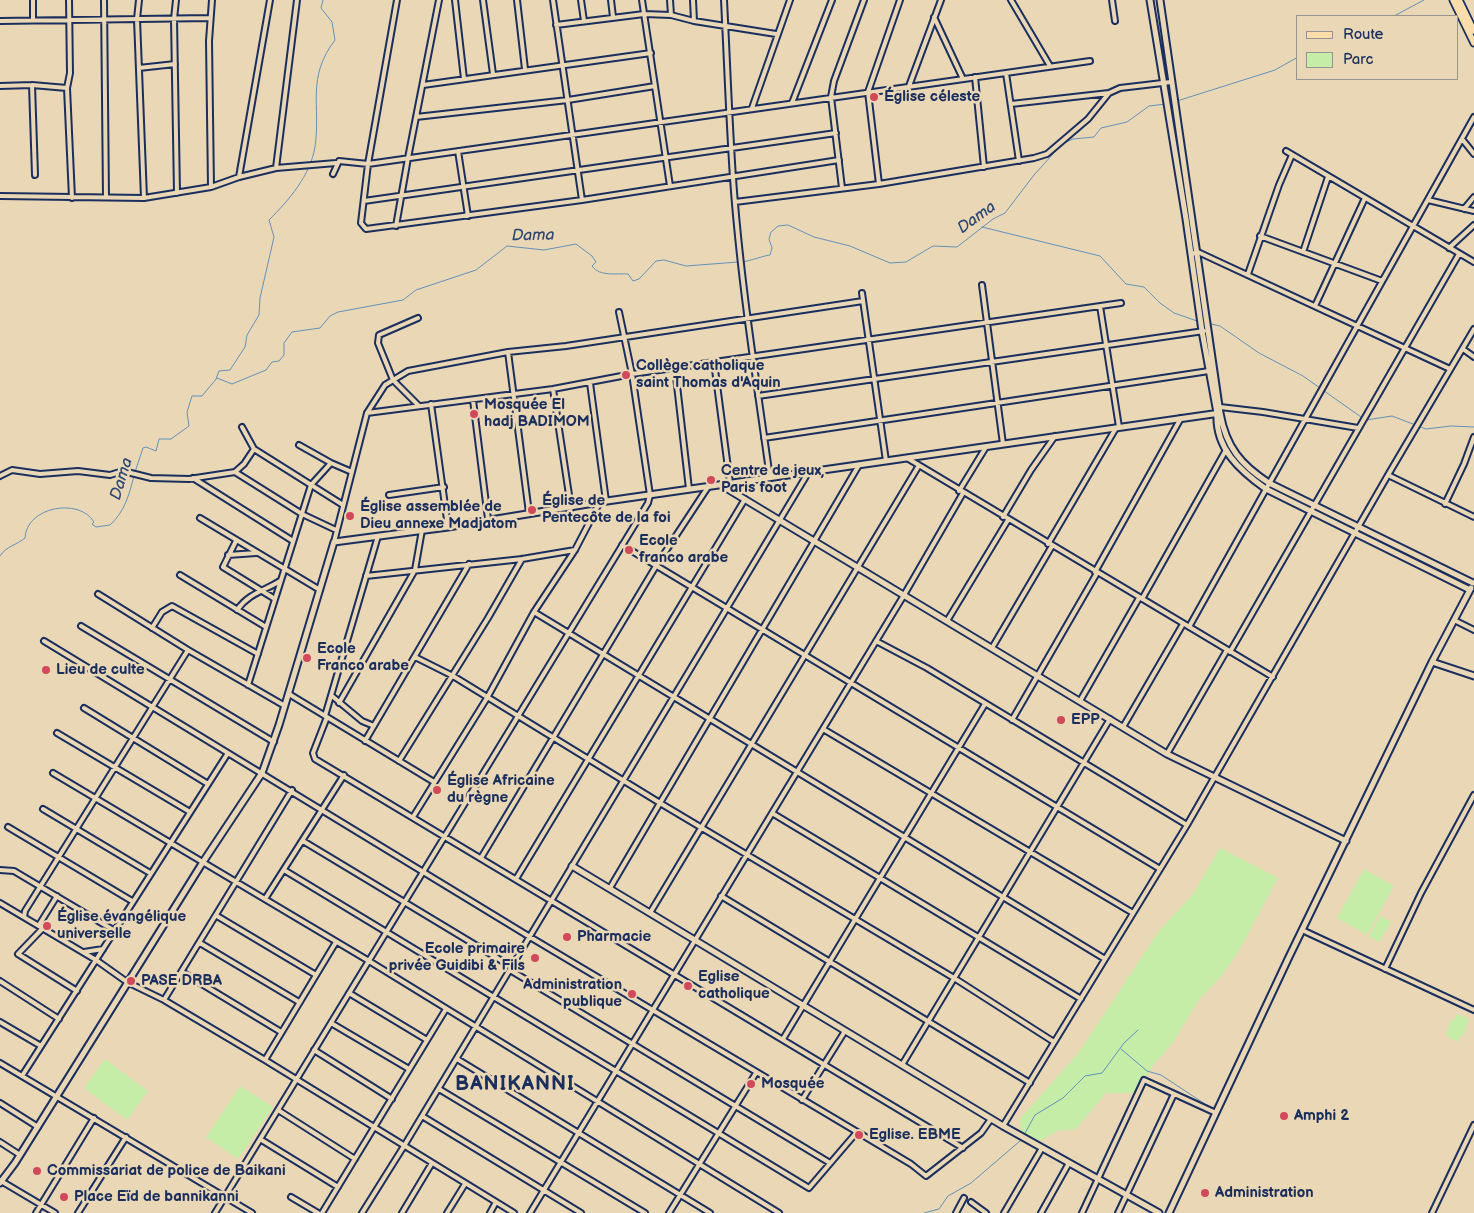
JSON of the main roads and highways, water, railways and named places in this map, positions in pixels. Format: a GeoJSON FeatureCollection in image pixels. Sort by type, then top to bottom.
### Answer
{"type":"FeatureCollection","features":[{"type":"Feature","properties":{"kind":"main road"},"geometry":{"type":"LineString","coordinates":[[1453,0],[1474,43]]}},
{"type":"Feature","properties":{"kind":"main road"},"geometry":{"type":"LineString","coordinates":[[1459,0],[1474,31]]}},
{"type":"Feature","properties":{"kind":"waterway"},"geometry":{"type":"LineString","coordinates":[[216,379],[219,371],[230,370],[245,347],[247,335],[259,315],[260,298],[274,237],[269,220],[298,187],[309,168],[312,158],[315,147],[316,92],[320,67],[335,40],[332,22],[321,8],[323,0]]}},
{"type":"Feature","properties":{"kind":"waterway","name":"Dama"},"geometry":{"type":"LineString","coordinates":[[1396,15],[1424,0]]}},
{"type":"Feature","properties":{"kind":"waterway","name":"Dama"},"geometry":{"type":"LineString","coordinates":[[1177,101],[1275,70],[1296,58]]}},
{"type":"Feature","properties":{"kind":"waterway","name":"Dama"},"geometry":{"type":"LineString","coordinates":[[742,262],[770,255],[772,248],[769,239],[771,232],[778,226],[788,225],[814,237],[850,246],[890,263],[906,262],[933,246],[957,247],[993,219],[1005,213],[1034,175],[1062,144],[1073,139],[1094,137],[1101,128],[1127,122],[1149,106],[1166,104]]}},
{"type":"Feature","properties":{"kind":"waterway"},"geometry":{"type":"LineString","coordinates":[[982,227],[1100,256],[1126,284],[1144,287],[1160,303],[1174,313],[1197,321]]}},
{"type":"Feature","properties":{"kind":"waterway","name":"Dama"},"geometry":{"type":"LineString","coordinates":[[135,472],[143,448],[146,447],[156,451],[159,439],[171,439],[189,426],[187,412],[192,396],[202,396],[217,378],[232,384],[266,370],[272,362],[279,361],[284,355],[284,343],[292,332],[320,328],[330,316],[338,312],[403,300],[416,290],[476,270],[507,246],[544,250],[576,244],[592,256],[596,262],[592,266],[599,272],[628,274],[633,281],[639,279],[656,261],[664,260],[686,266],[738,262]]}},
{"type":"Feature","properties":{"kind":"waterway"},"geometry":{"type":"LineString","coordinates":[[1211,324],[1220,326],[1259,353],[1303,376],[1361,417]]}},
{"type":"Feature","properties":{"kind":"waterway"},"geometry":{"type":"LineString","coordinates":[[1366,420],[1392,416],[1426,429],[1451,426],[1474,427]]}},
{"type":"Feature","properties":{"kind":"waterway","name":"Dama"},"geometry":{"type":"LineString","coordinates":[[0,556],[5,550],[25,538],[28,527],[34,519],[54,509],[66,508],[87,514],[94,522],[92,524],[96,527],[110,525],[123,508],[134,476]]}},
{"type":"Feature","properties":{"kind":"waterway"},"geometry":{"type":"LineString","coordinates":[[1024,1135],[1035,1115],[1063,1098],[1085,1076],[1102,1073],[1124,1043],[1138,1030]]}},
{"type":"Feature","properties":{"kind":"waterway"},"geometry":{"type":"LineString","coordinates":[[1121,1049],[1147,1071],[1161,1075],[1205,1104]]}},
{"type":"Feature","properties":{"kind":"waterway"},"geometry":{"type":"LineString","coordinates":[[924,1213],[939,1209],[948,1196],[971,1183],[1020,1141]]}},
{"type":"Feature","properties":{"kind":"place","name":"Église céleste"},"geometry":{"type":"Point","coordinates":[874,97]}},
{"type":"Feature","properties":{"kind":"place","name":"Collège catholique saint Thomas d'Aquin"},"geometry":{"type":"Point","coordinates":[626,375]}},
{"type":"Feature","properties":{"kind":"place","name":"Mosquée El hadj BADIMOM"},"geometry":{"type":"Point","coordinates":[474,414]}},
{"type":"Feature","properties":{"kind":"place","name":"Centre de jeux, Paris foot"},"geometry":{"type":"Point","coordinates":[711,480]}},
{"type":"Feature","properties":{"kind":"place","name":"Église de Pentecôte de la foi"},"geometry":{"type":"Point","coordinates":[532,510]}},
{"type":"Feature","properties":{"kind":"place","name":"Église assemblée de Dieu annexe Madjatom"},"geometry":{"type":"Point","coordinates":[350,516]}},
{"type":"Feature","properties":{"kind":"place","name":"Ecole franco arabe"},"geometry":{"type":"Point","coordinates":[629,550]}},
{"type":"Feature","properties":{"kind":"place","name":"Ecole Franco arabe"},"geometry":{"type":"Point","coordinates":[307,658]}},
{"type":"Feature","properties":{"kind":"place","name":"Lieu de culte"},"geometry":{"type":"Point","coordinates":[46,670]}},
{"type":"Feature","properties":{"kind":"place","name":"EPP"},"geometry":{"type":"Point","coordinates":[1061,720]}},
{"type":"Feature","properties":{"kind":"place","name":"Église Africaine du règne"},"geometry":{"type":"Point","coordinates":[437,790]}},
{"type":"Feature","properties":{"kind":"place","name":"Église évangélique universelle"},"geometry":{"type":"Point","coordinates":[47,926]}},
{"type":"Feature","properties":{"kind":"place","name":"Pharmacie"},"geometry":{"type":"Point","coordinates":[567,937]}},
{"type":"Feature","properties":{"kind":"place","name":"Ecole primaire privée Guidibi & Fils"},"geometry":{"type":"Point","coordinates":[535,958]}},
{"type":"Feature","properties":{"kind":"place","name":"PASE DRBA"},"geometry":{"type":"Point","coordinates":[131,981]}},
{"type":"Feature","properties":{"kind":"place","name":"Eglise catholique"},"geometry":{"type":"Point","coordinates":[688,986]}},
{"type":"Feature","properties":{"kind":"place","name":"Administration publique"},"geometry":{"type":"Point","coordinates":[632,994]}},
{"type":"Feature","properties":{"kind":"place","name":"Mosquée"},"geometry":{"type":"Point","coordinates":[751,1084]}},
{"type":"Feature","properties":{"kind":"place","name":"Amphi 2"},"geometry":{"type":"Point","coordinates":[1284,1116]}},
{"type":"Feature","properties":{"kind":"place","name":"Eglise. EBME"},"geometry":{"type":"Point","coordinates":[859,1135]}},
{"type":"Feature","properties":{"kind":"place","name":"Commissariat de police de Baikani"},"geometry":{"type":"Point","coordinates":[37,1171]}},
{"type":"Feature","properties":{"kind":"place","name":"Administration"},"geometry":{"type":"Point","coordinates":[1205,1193]}},
{"type":"Feature","properties":{"kind":"place","name":"Place Eïd de bannikanni"},"geometry":{"type":"Point","coordinates":[64,1197]}},
{"type":"Feature","properties":{"kind":"district","name":"BANIKANNI"},"geometry":{"type":"Point","coordinates":[515,1085]}}]}
